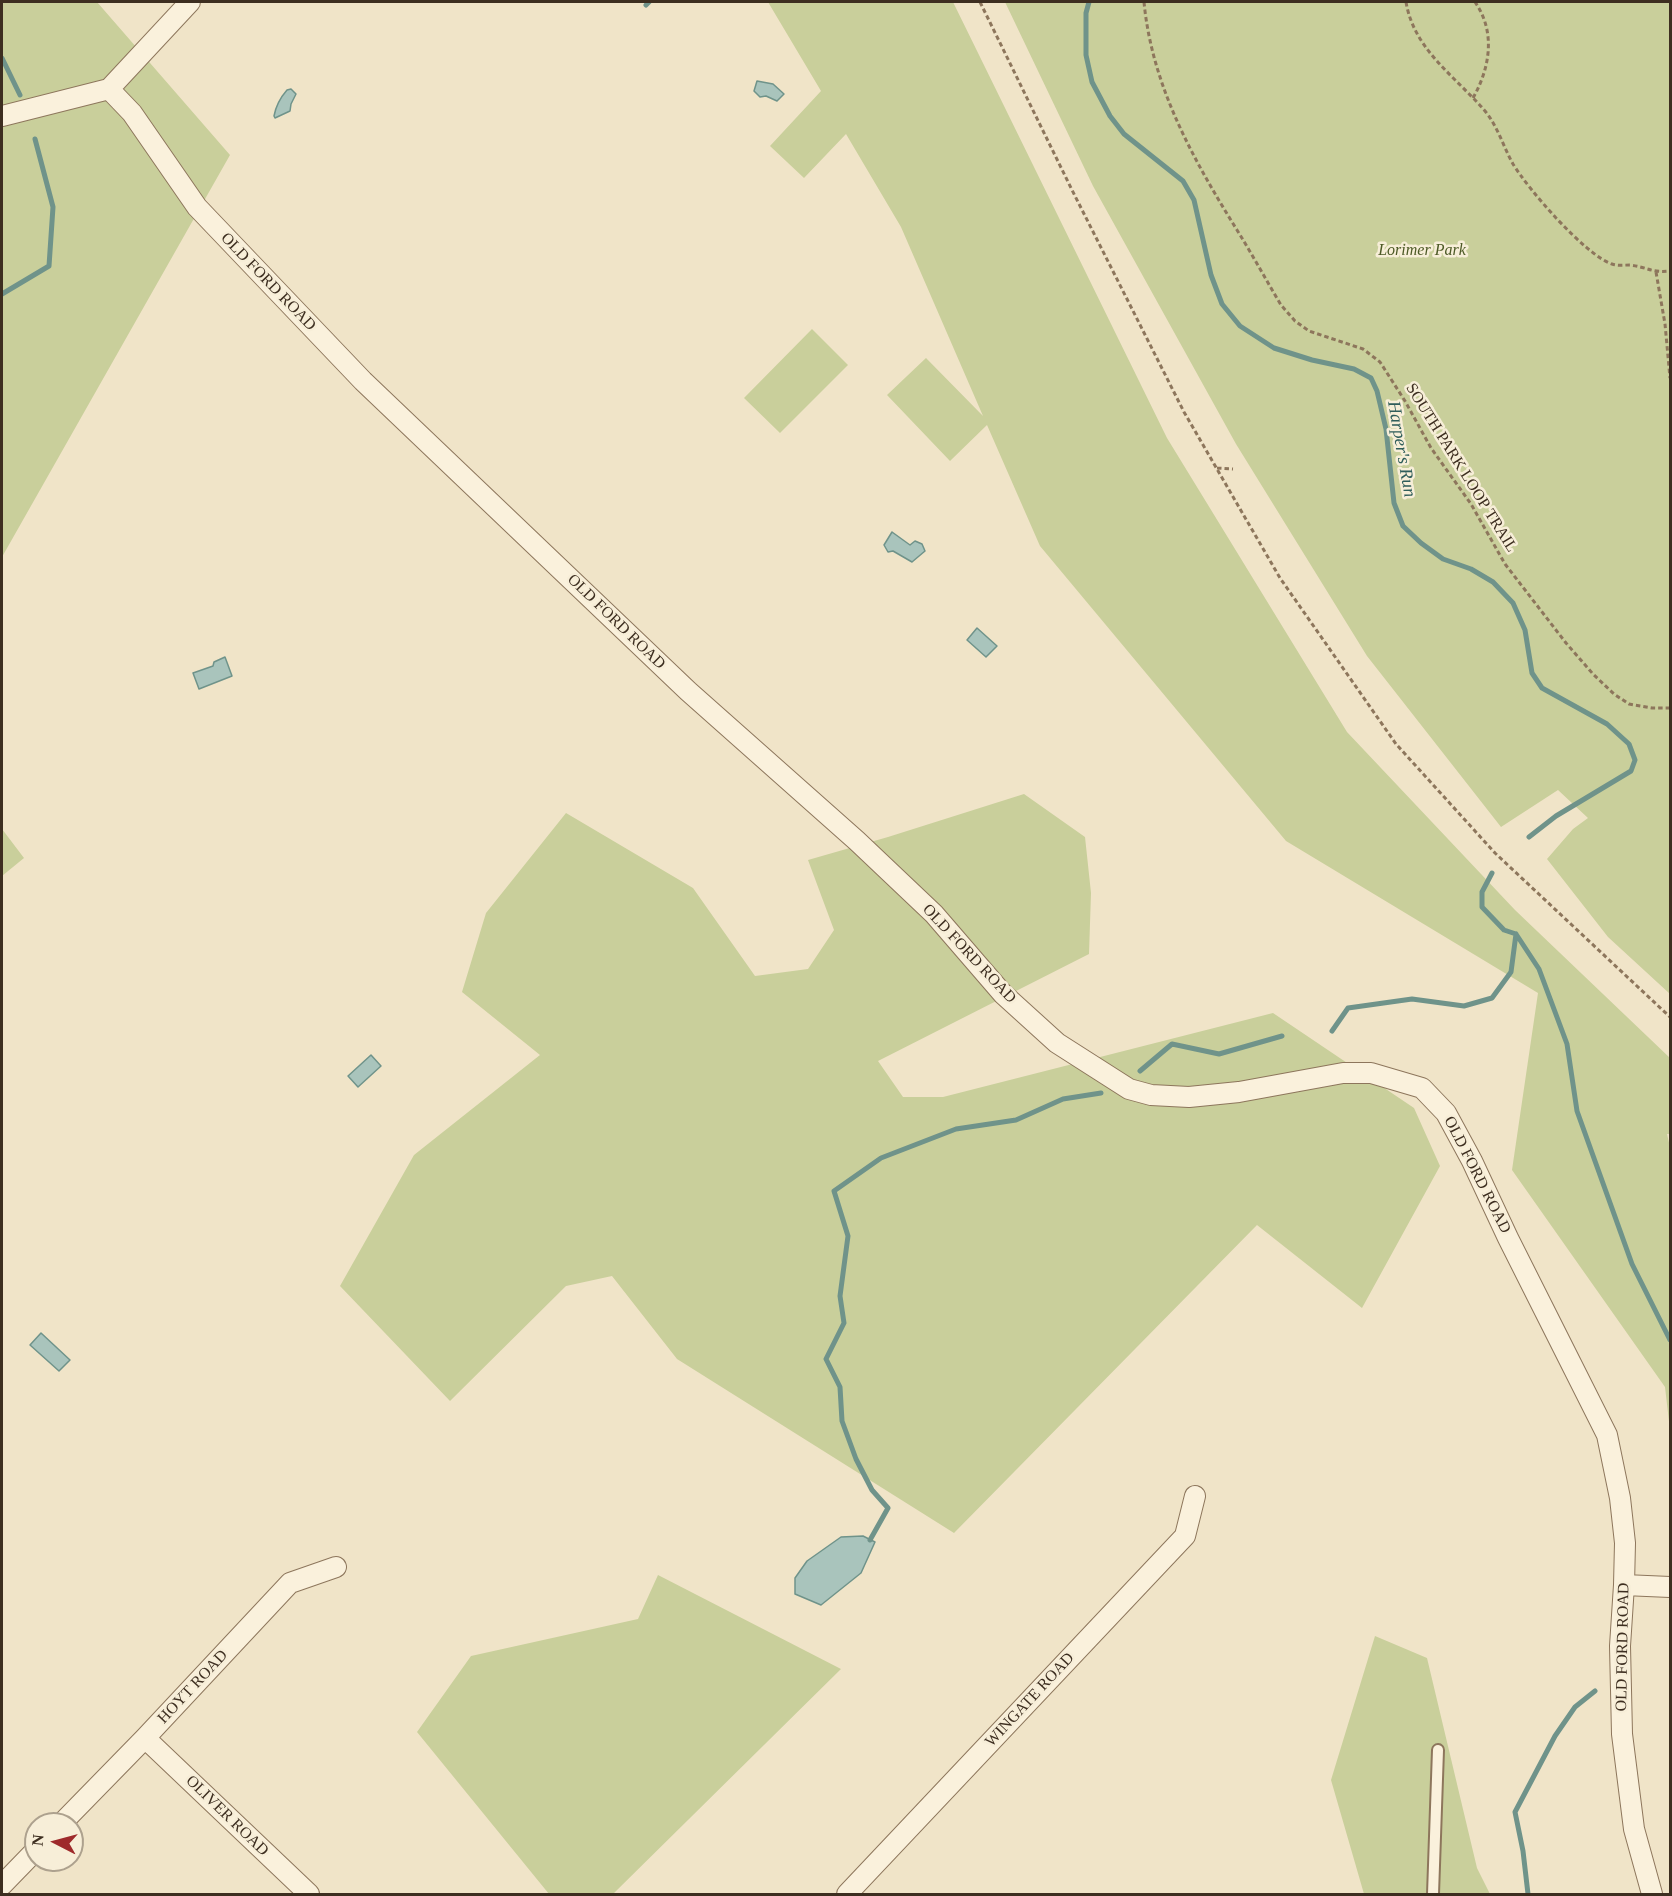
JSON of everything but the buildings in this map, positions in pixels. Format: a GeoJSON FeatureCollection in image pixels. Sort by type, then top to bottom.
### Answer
{"type":"FeatureCollection","features":[{"type":"Feature","properties":{"kind":"street"},"geometry":{"type":"LineString","coordinates":[[2,116],[109,89],[190,2]]}},
{"type":"Feature","properties":{"kind":"street","name":"OLD FORD ROAD"},"geometry":{"type":"LineString","coordinates":[[109,89],[132,113],[197,207],[363,381],[688,691],[934,914],[1004,994],[1057,1043],[1130,1089],[1151,1095],[1189,1097],[1239,1092],[1343,1073],[1371,1073],[1422,1088],[1446,1113],[1607,1435],[1620,1498],[1625,1543],[1620,1646],[1622,1734],[1634,1829],[1652,1894]]}},
{"type":"Feature","properties":{"kind":"street","name":"WINGATE ROAD"},"geometry":{"type":"LineString","coordinates":[[847,1894],[1185,1536],[1195,1496]]}},
{"type":"Feature","properties":{"kind":"street","name":"HOYT ROAD"},"geometry":{"type":"LineString","coordinates":[[73,1812],[290,1583],[336,1568]]}},
{"type":"Feature","properties":{"kind":"street"},"geometry":{"type":"LineString","coordinates":[[1624,1585],[1671,1587]]}},
{"type":"Feature","properties":{"kind":"street","name":"OLIVER ROAD"},"geometry":{"type":"LineString","coordinates":[[145,1738],[309,1894]]}},
{"type":"Feature","properties":{"kind":"street"},"geometry":{"type":"LineString","coordinates":[[2,1885],[24,1862]]}},
{"type":"Feature","properties":{"kind":"lane"},"geometry":{"type":"LineString","coordinates":[[1433,1894],[1438,1750]]}},
{"type":"Feature","properties":{"kind":"path"},"geometry":{"type":"LineString","coordinates":[[980,2],[1126,300],[1184,412],[1280,578],[1396,744],[1495,853],[1671,1017]]}},
{"type":"Feature","properties":{"kind":"path","name":"SOUTH PARK LOOP TRAIL"},"geometry":{"type":"LineString","coordinates":[[1144,2],[1156,61],[1182,134],[1204,176],[1281,305],[1294,321],[1309,332],[1363,349],[1380,362],[1400,391],[1431,448],[1471,504],[1506,564],[1566,643],[1593,674],[1614,694],[1629,704],[1652,708],[1671,708]]}},
{"type":"Feature","properties":{"kind":"path"},"geometry":{"type":"LineString","coordinates":[[1406,2],[1421,42],[1492,121],[1511,159],[1529,187],[1581,243],[1611,264],[1656,272],[1671,271]]}},
{"type":"Feature","properties":{"kind":"path"},"geometry":{"type":"LineString","coordinates":[[1473,98],[1486,70],[1488,58],[1486,23],[1483,13],[1475,2]]}},
{"type":"Feature","properties":{"kind":"path"},"geometry":{"type":"LineString","coordinates":[[1656,272],[1671,378]]}},
{"type":"Feature","properties":{"kind":"path"},"geometry":{"type":"LineString","coordinates":[[1217,468],[1233,469]]}},
{"type":"Feature","properties":{"kind":"green space"},"geometry":{"type":"Polygon","coordinates":[[[2,2],[97,2],[230,155],[2,557],[2,2]]]}},
{"type":"Feature","properties":{"kind":"green space"},"geometry":{"type":"Polygon","coordinates":[[[768,2],[953,2],[1167,438],[1347,732],[1515,910],[1670,1058],[1670,1134],[1667,1134],[1670,1147],[1670,1430],[1665,1387],[1512,1170],[1538,993],[1286,841],[1040,546],[987,425],[950,461],[887,395],[926,358],[983,416],[901,227],[846,134],[804,178],[770,146],[821,91],[768,2]]]}},
{"type":"Feature","properties":{"kind":"green space","name":"Lorimer Park"},"geometry":{"type":"Polygon","coordinates":[[[1005,2],[1670,2],[1670,994],[1608,937],[1547,859],[1573,829],[1588,818],[1558,790],[1501,827],[1367,656],[1236,444],[1093,186],[1005,2]]]}},
{"type":"Feature","properties":{"kind":"green space"},"geometry":{"type":"Polygon","coordinates":[[[812,329],[848,365],[780,433],[744,398],[812,329]]]}},
{"type":"Feature","properties":{"kind":"green space"},"geometry":{"type":"Polygon","coordinates":[[[1024,794],[1085,837],[1091,893],[1089,954],[878,1061],[903,1097],[943,1097],[1273,1013],[1414,1108],[1440,1166],[1362,1308],[1257,1225],[954,1533],[677,1359],[612,1276],[566,1286],[450,1401],[340,1286],[414,1155],[540,1055],[462,992],[486,913],[566,813],[693,888],[755,976],[808,969],[834,930],[808,860],[1024,794]]]}},
{"type":"Feature","properties":{"kind":"green space"},"geometry":{"type":"Polygon","coordinates":[[[2,829],[24,858],[2,876],[2,829]]]}},
{"type":"Feature","properties":{"kind":"green space"},"geometry":{"type":"Polygon","coordinates":[[[658,1575],[841,1669],[613,1894],[549,1894],[417,1732],[471,1656],[638,1619],[658,1575]]]}},
{"type":"Feature","properties":{"kind":"green space"},"geometry":{"type":"Polygon","coordinates":[[[1375,1636],[1427,1658],[1477,1868],[1490,1894],[1364,1894],[1331,1780],[1375,1636]]]}},
{"type":"Feature","properties":{"kind":"water"},"geometry":{"type":"Polygon","coordinates":[[[757,81],[773,84],[784,94],[777,101],[766,96],[760,97],[754,91],[757,81]]]}},
{"type":"Feature","properties":{"kind":"water"},"geometry":{"type":"Polygon","coordinates":[[[291,89],[296,94],[290,111],[275,118],[279,102],[287,90],[291,89]]]}},
{"type":"Feature","properties":{"kind":"water"},"geometry":{"type":"Polygon","coordinates":[[[892,532],[910,545],[915,541],[922,544],[925,551],[912,562],[893,551],[888,552],[884,545],[892,532]]]}},
{"type":"Feature","properties":{"kind":"water"},"geometry":{"type":"Polygon","coordinates":[[[977,628],[997,646],[986,657],[967,640],[977,628]]]}},
{"type":"Feature","properties":{"kind":"water"},"geometry":{"type":"Polygon","coordinates":[[[225,657],[232,676],[199,689],[193,673],[213,666],[214,662],[225,657]]]}},
{"type":"Feature","properties":{"kind":"water"},"geometry":{"type":"Polygon","coordinates":[[[371,1055],[381,1066],[358,1087],[348,1076],[371,1055]]]}},
{"type":"Feature","properties":{"kind":"water"},"geometry":{"type":"Polygon","coordinates":[[[41,1333],[70,1360],[59,1371],[30,1345],[41,1333]]]}},
{"type":"Feature","properties":{"kind":"water"},"geometry":{"type":"Polygon","coordinates":[[[863,1536],[875,1542],[861,1573],[821,1605],[795,1594],[795,1578],[807,1561],[841,1537],[863,1536]]]}},
{"type":"Feature","properties":{"kind":"waterway"},"geometry":{"type":"LineString","coordinates":[[646,5],[649,2]]}},
{"type":"Feature","properties":{"kind":"waterway","name":"Harper's Run"},"geometry":{"type":"LineString","coordinates":[[1089,2],[1086,13],[1086,55],[1092,82],[1110,116],[1124,134],[1183,181],[1194,200],[1211,275],[1222,304],[1240,326],[1274,348],[1312,360],[1354,369],[1371,378],[1377,391],[1386,429],[1394,503],[1403,526],[1443,559],[1471,569],[1493,582],[1513,603],[1525,630],[1532,673],[1542,688],[1607,724],[1629,744],[1635,760],[1631,771],[1556,816],[1529,837]]}},
{"type":"Feature","properties":{"kind":"waterway"},"geometry":{"type":"LineString","coordinates":[[2,58],[20,95]]}},
{"type":"Feature","properties":{"kind":"waterway"},"geometry":{"type":"LineString","coordinates":[[2,294],[49,266],[53,207],[35,139]]}},
{"type":"Feature","properties":{"kind":"waterway","name":"Harper's Run"},"geometry":{"type":"LineString","coordinates":[[1492,873],[1482,892],[1482,907],[1504,930],[1516,934]]}},
{"type":"Feature","properties":{"kind":"waterway"},"geometry":{"type":"LineString","coordinates":[[1516,934],[1539,969],[1567,1044],[1577,1111],[1632,1264],[1670,1340]]}},
{"type":"Feature","properties":{"kind":"waterway"},"geometry":{"type":"LineString","coordinates":[[1332,1031],[1348,1008],[1412,999],[1464,1006],[1492,998],[1511,972],[1516,934]]}},
{"type":"Feature","properties":{"kind":"waterway"},"geometry":{"type":"LineString","coordinates":[[1140,1071],[1172,1044],[1219,1054],[1282,1036]]}},
{"type":"Feature","properties":{"kind":"waterway"},"geometry":{"type":"LineString","coordinates":[[870,1540],[888,1508],[872,1490],[856,1459],[842,1421],[840,1387],[826,1359],[844,1323],[840,1296],[848,1236],[834,1191],[881,1158],[956,1129],[1016,1120],[1063,1099],[1101,1093]]}},
{"type":"Feature","properties":{"kind":"waterway"},"geometry":{"type":"LineString","coordinates":[[1528,1894],[1515,1812],[1555,1736],[1575,1707],[1595,1691]]}}]}
